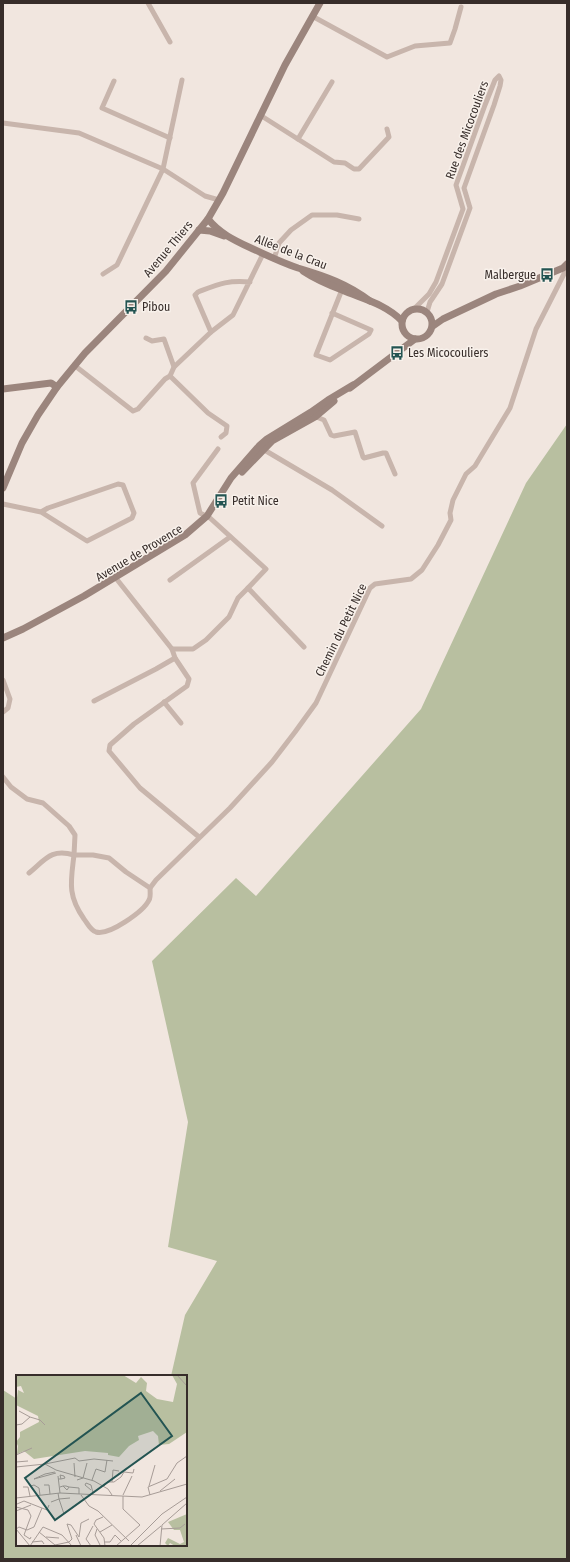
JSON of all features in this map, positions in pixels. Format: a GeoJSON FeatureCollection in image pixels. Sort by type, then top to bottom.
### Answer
{"type":"FeatureCollection","features":[{"type":"Feature","properties":{"kind":"street"},"geometry":{"type":"LineString","coordinates":[[148,3],[170,42]]}},
{"type":"Feature","properties":{"kind":"street","name":"Avenue Thiers"},"geometry":{"type":"LineString","coordinates":[[3,488],[22,443],[38,415],[57,387],[74,365],[166,271],[208,219],[243,154],[285,65],[320,3]]}},
{"type":"Feature","properties":{"kind":"street"},"geometry":{"type":"LineString","coordinates":[[312,16],[387,58],[416,46],[450,43],[461,7]]}},
{"type":"Feature","properties":{"kind":"street","name":"Rue des Micocouliers"},"geometry":{"type":"LineString","coordinates":[[411,310],[429,294],[436,282],[464,209],[456,185],[485,105],[499,76],[500,86],[464,188],[470,208],[442,284],[430,302],[429,314]]}},
{"type":"Feature","properties":{"kind":"street"},"geometry":{"type":"LineString","coordinates":[[103,274],[117,265],[162,169],[182,80]]}},
{"type":"Feature","properties":{"kind":"street"},"geometry":{"type":"LineString","coordinates":[[114,81],[102,108],[170,138]]}},
{"type":"Feature","properties":{"kind":"street"},"geometry":{"type":"LineString","coordinates":[[298,139],[332,82]]}},
{"type":"Feature","properties":{"kind":"street"},"geometry":{"type":"LineString","coordinates":[[260,116],[334,162],[345,163],[354,169],[359,169],[389,137],[386,129]]}},
{"type":"Feature","properties":{"kind":"street"},"geometry":{"type":"LineString","coordinates":[[3,123],[79,133],[162,169],[205,196],[219,200]]}},
{"type":"Feature","properties":{"kind":"street"},"geometry":{"type":"LineString","coordinates":[[274,259],[280,243],[291,230],[312,215],[337,215],[359,219]]}},
{"type":"Feature","properties":{"kind":"street","name":"Allée de la Crau"},"geometry":{"type":"LineString","coordinates":[[208,219],[229,238],[274,259],[298,268],[312,277],[343,287],[394,312]]}},
{"type":"Feature","properties":{"kind":"street"},"geometry":{"type":"LineString","coordinates":[[199,230],[210,231],[229,238]]}},
{"type":"Feature","properties":{"kind":"street"},"geometry":{"type":"LineString","coordinates":[[74,365],[133,411],[138,409],[165,379],[170,376],[174,367],[211,332],[233,315],[263,254]]}},
{"type":"Feature","properties":{"kind":"street"},"geometry":{"type":"LineString","coordinates":[[394,312],[402,321],[402,326],[406,334],[415,339],[425,337],[431,330],[432,326],[443,319],[496,294],[520,286],[563,268],[567,264]]}},
{"type":"Feature","properties":{"kind":"street","name":"Chemin du Petit Nice"},"geometry":{"type":"LineString","coordinates":[[150,888],[156,880],[199,837],[213,826],[272,762],[316,703],[370,588],[375,584],[410,579],[422,570],[438,545],[451,520],[450,513],[453,500],[466,474],[475,466],[510,408],[536,329],[567,268]]}},
{"type":"Feature","properties":{"kind":"street"},"geometry":{"type":"LineString","coordinates":[[211,332],[195,295],[198,292],[224,282],[250,282]]}},
{"type":"Feature","properties":{"kind":"street"},"geometry":{"type":"LineString","coordinates":[[332,313],[371,330],[369,334],[330,360],[316,355],[332,313],[343,287]]}},
{"type":"Feature","properties":{"kind":"street"},"geometry":{"type":"LineString","coordinates":[[394,312],[419,308],[429,314],[443,319]]}},
{"type":"Feature","properties":{"kind":"street"},"geometry":{"type":"LineString","coordinates":[[402,321],[411,310]]}},
{"type":"Feature","properties":{"kind":"street"},"geometry":{"type":"LineString","coordinates":[[429,314],[432,326]]}},
{"type":"Feature","properties":{"kind":"street"},"geometry":{"type":"LineString","coordinates":[[400,350],[406,334]]}},
{"type":"Feature","properties":{"kind":"street"},"geometry":{"type":"LineString","coordinates":[[146,338],[152,341],[164,339],[174,367]]}},
{"type":"Feature","properties":{"kind":"street","name":"Avenue de Provence"},"geometry":{"type":"LineString","coordinates":[[3,638],[23,629],[116,579],[185,535],[208,517],[231,478],[261,448],[267,439],[313,415],[328,400],[353,385],[415,339]]}},
{"type":"Feature","properties":{"kind":"street"},"geometry":{"type":"LineString","coordinates":[[170,376],[208,413],[227,426],[226,433],[221,437]]}},
{"type":"Feature","properties":{"kind":"street"},"geometry":{"type":"LineString","coordinates":[[3,389],[51,384],[57,387]]}},
{"type":"Feature","properties":{"kind":"street"},"geometry":{"type":"LineString","coordinates":[[313,415],[324,420],[331,435],[334,436],[355,432],[364,458],[386,453],[395,474]]}},
{"type":"Feature","properties":{"kind":"street"},"geometry":{"type":"LineString","coordinates":[[261,448],[332,490],[382,526]]}},
{"type":"Feature","properties":{"kind":"street"},"geometry":{"type":"LineString","coordinates":[[172,649],[193,649],[206,640],[229,617],[238,598],[266,569],[208,517],[200,513],[193,483],[218,449]]}},
{"type":"Feature","properties":{"kind":"street"},"geometry":{"type":"LineString","coordinates":[[3,504],[41,512],[87,541],[132,518],[134,513],[123,485],[118,484],[48,508],[41,512]]}},
{"type":"Feature","properties":{"kind":"street"},"geometry":{"type":"LineString","coordinates":[[170,580],[230,536]]}},
{"type":"Feature","properties":{"kind":"street"},"geometry":{"type":"LineString","coordinates":[[116,579],[172,649],[175,658],[189,679],[188,686],[134,724],[110,745],[109,751],[140,788],[199,837]]}},
{"type":"Feature","properties":{"kind":"street"},"geometry":{"type":"LineString","coordinates":[[248,588],[304,647]]}},
{"type":"Feature","properties":{"kind":"street"},"geometry":{"type":"LineString","coordinates":[[94,701],[175,658]]}},
{"type":"Feature","properties":{"kind":"street"},"geometry":{"type":"LineString","coordinates":[[3,680],[10,699],[8,708],[3,712]]}},
{"type":"Feature","properties":{"kind":"street"},"geometry":{"type":"LineString","coordinates":[[164,702],[181,723]]}},
{"type":"Feature","properties":{"kind":"street"},"geometry":{"type":"LineString","coordinates":[[3,778],[11,787],[28,798],[43,803],[69,826],[75,835],[74,855],[71,887],[74,902],[91,929],[97,932],[107,932],[141,910],[150,899],[150,888],[126,872],[109,858],[93,855],[74,855],[66,852],[52,853],[29,873]]}},
{"type":"Feature","properties":{"kind":"green space"},"geometry":{"type":"Polygon","coordinates":[[[567,424],[567,1559],[3,1559],[3,1390],[16,1398],[16,1546],[187,1546],[187,1375],[171,1375],[185,1315],[217,1261],[168,1247],[188,1122],[152,961],[236,878],[256,896],[421,709],[526,483],[567,424]]]}},
{"type":"Feature","properties":{"kind":"place","name":"Malbergue"},"geometry":{"type":"Point","coordinates":[547,275]}},
{"type":"Feature","properties":{"kind":"place","name":"Pibou"},"geometry":{"type":"Point","coordinates":[131,307]}},
{"type":"Feature","properties":{"kind":"place","name":"Les Micocouliers"},"geometry":{"type":"Point","coordinates":[397,353]}},
{"type":"Feature","properties":{"kind":"place","name":"Petit Nice"},"geometry":{"type":"Point","coordinates":[221,501]}}]}
